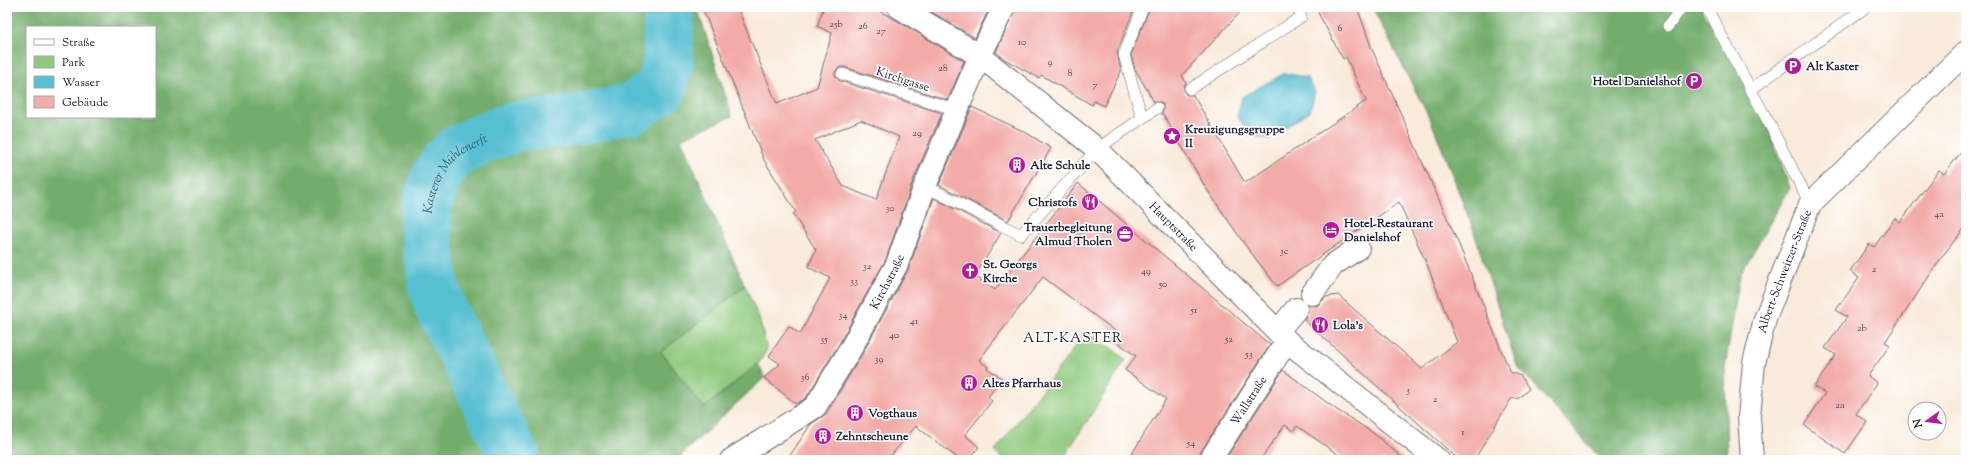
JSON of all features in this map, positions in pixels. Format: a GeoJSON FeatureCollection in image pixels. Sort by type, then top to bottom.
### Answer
{"type":"FeatureCollection","features":[{"type":"Feature","properties":{"kind":"street","name":"Hauptstraße"},"geometry":{"type":"LineString","coordinates":[[898,7],[980,56],[1096,149],[1283,336],[1438,460]]}},
{"type":"Feature","properties":{"kind":"street","name":"Kirchstraße"},"geometry":{"type":"LineString","coordinates":[[731,460],[815,407],[850,350],[898,264],[926,186],[957,110],[980,56],[1004,7]]}},
{"type":"Feature","properties":{"kind":"street","name":"Albert-Schweitzer-Straße"},"geometry":{"type":"LineString","coordinates":[[1752,460],[1749,417],[1754,363],[1765,319],[1810,204],[1966,52]]}},
{"type":"Feature","properties":{"kind":"street"},"geometry":{"type":"LineString","coordinates":[[1312,294],[1333,265],[1358,248]]}},
{"type":"Feature","properties":{"kind":"street","name":"Wallstraße"},"geometry":{"type":"LineString","coordinates":[[1210,460],[1283,336],[1296,310]]}},
{"type":"Feature","properties":{"kind":"lane"},"geometry":{"type":"LineString","coordinates":[[1142,118],[1124,55],[1143,7]]}},
{"type":"Feature","properties":{"kind":"lane"},"geometry":{"type":"LineString","coordinates":[[1668,26],[1682,7]]}},
{"type":"Feature","properties":{"kind":"lane"},"geometry":{"type":"LineString","coordinates":[[1706,7],[1770,125],[1810,204]]}},
{"type":"Feature","properties":{"kind":"lane"},"geometry":{"type":"LineString","coordinates":[[1750,90],[1866,7]]}},
{"type":"Feature","properties":{"kind":"lane"},"geometry":{"type":"LineString","coordinates":[[1190,89],[1300,17]]}},
{"type":"Feature","properties":{"kind":"lane","name":"Kirchgasse"},"geometry":{"type":"LineString","coordinates":[[842,74],[957,110]]}},
{"type":"Feature","properties":{"kind":"lane"},"geometry":{"type":"LineString","coordinates":[[926,186],[1021,234],[1096,149],[1157,108]]}},
{"type":"Feature","properties":{"kind":"green space"},"geometry":{"type":"Polygon","coordinates":[[[7,7],[697,7],[732,116],[681,139],[745,286],[661,352],[704,408],[758,364],[765,377],[676,460],[7,460],[7,7]]]}},
{"type":"Feature","properties":{"kind":"green space"},"geometry":{"type":"Polygon","coordinates":[[[1372,7],[1701,7],[1768,127],[1790,188],[1740,275],[1725,368],[1727,460],[1602,460],[1517,366],[1473,229],[1432,123],[1372,7]]]}},
{"type":"Feature","properties":{"kind":"green space"},"geometry":{"type":"Polygon","coordinates":[[[745,286],[759,318],[767,350],[758,364],[704,408],[661,352],[745,286]]]}},
{"type":"Feature","properties":{"kind":"green space"},"geometry":{"type":"Polygon","coordinates":[[[1088,330],[1126,360],[1062,460],[1003,460],[995,451],[1088,330]]]}},
{"type":"Feature","properties":{"kind":"water"},"geometry":{"type":"Polygon","coordinates":[[[1285,73],[1307,78],[1315,91],[1310,111],[1278,132],[1275,129],[1272,132],[1274,135],[1269,139],[1250,135],[1237,116],[1242,97],[1285,73]]]}},
{"type":"Feature","properties":{"kind":"building"},"geometry":{"type":"Polygon","coordinates":[[[702,7],[737,7],[777,104],[817,87],[832,33],[817,26],[824,7],[871,7],[891,17],[964,61],[948,100],[844,67],[840,67],[835,72],[835,76],[840,81],[942,113],[913,181],[886,259],[839,344],[806,398],[796,404],[764,378],[780,364],[769,356],[789,326],[800,334],[830,278],[808,267],[816,250],[793,214],[796,212],[764,160],[702,7]],[[861,120],[815,140],[843,186],[876,200],[899,137],[861,120]]]}},
{"type":"Feature","properties":{"kind":"building"},"geometry":{"type":"Polygon","coordinates":[[[923,7],[990,7],[975,38],[923,7]]]}},
{"type":"Feature","properties":{"kind":"building"},"geometry":{"type":"Polygon","coordinates":[[[1016,7],[1135,7],[1117,52],[1121,71],[1104,106],[1094,101],[1092,105],[1041,75],[1039,78],[1006,60],[996,52],[1016,7]]]}},
{"type":"Feature","properties":{"kind":"building"},"geometry":{"type":"Polygon","coordinates":[[[1150,7],[1245,7],[1182,75],[1186,83],[1184,86],[1184,92],[1187,95],[1193,95],[1245,183],[1366,101],[1346,57],[1343,59],[1315,7],[1357,7],[1372,49],[1460,247],[1510,372],[1521,376],[1529,389],[1519,398],[1511,399],[1474,460],[1459,460],[1304,320],[1308,311],[1308,305],[1317,306],[1326,297],[1338,295],[1422,369],[1457,342],[1428,267],[1399,202],[1277,286],[1245,245],[1204,185],[1163,114],[1161,114],[1163,111],[1163,104],[1160,102],[1154,102],[1135,69],[1131,55],[1150,7]]]}},
{"type":"Feature","properties":{"kind":"building","name":"Alte Schule"},"geometry":{"type":"Polygon","coordinates":[[[972,107],[1025,132],[1051,148],[1008,221],[939,185],[972,107]]]}},
{"type":"Feature","properties":{"kind":"building"},"geometry":{"type":"Polygon","coordinates":[[[1966,146],[1966,226],[1944,254],[1885,342],[1890,345],[1868,376],[1877,383],[1856,414],[1867,422],[1845,454],[1804,425],[1825,393],[1814,387],[1836,355],[1825,348],[1847,317],[1836,310],[1859,278],[1850,271],[1869,244],[1874,247],[1895,218],[1900,222],[1939,170],[1944,174],[1966,146]]]}},
{"type":"Feature","properties":{"kind":"building"},"geometry":{"type":"Polygon","coordinates":[[[1078,183],[1270,345],[1200,453],[1198,460],[1128,460],[1166,399],[1125,370],[1136,356],[1113,339],[1118,333],[1043,277],[979,360],[988,367],[987,368],[1002,378],[988,397],[992,401],[965,435],[979,447],[968,460],[960,460],[916,426],[887,460],[787,460],[811,424],[826,414],[861,356],[908,270],[934,198],[1001,233],[975,276],[995,290],[1078,183]]]}},
{"type":"Feature","properties":{"kind":"building"},"geometry":{"type":"Polygon","coordinates":[[[1283,370],[1337,410],[1372,432],[1405,460],[1346,460],[1297,426],[1293,431],[1285,425],[1260,460],[1225,460],[1283,370]]]}},
{"type":"Feature","properties":{"kind":"waterway","name":"Kasterer Mühlenerft"},"geometry":{"type":"LineString","coordinates":[[516,460],[440,307],[434,287],[425,225],[428,201],[436,178],[445,163],[457,151],[485,137],[515,127],[562,122],[631,109],[661,89],[668,63],[669,7]]}},
{"type":"Feature","properties":{"kind":"place","name":"Alt Kaster"},"geometry":{"type":"Point","coordinates":[1793,66]}},
{"type":"Feature","properties":{"kind":"place","name":"Hotel Danielshof"},"geometry":{"type":"Point","coordinates":[1694,81]}},
{"type":"Feature","properties":{"kind":"place","name":"Kreuzigungsgruppe II"},"geometry":{"type":"Point","coordinates":[1172,136]}},
{"type":"Feature","properties":{"kind":"place","name":"Alte Schule"},"geometry":{"type":"Point","coordinates":[1017,165]}},
{"type":"Feature","properties":{"kind":"place","name":"Christofs"},"geometry":{"type":"Point","coordinates":[1090,202]}},
{"type":"Feature","properties":{"kind":"place","name":"Hotel-Restaurant Danielshof"},"geometry":{"type":"Point","coordinates":[1331,230]}},
{"type":"Feature","properties":{"kind":"place","name":"Trauerbegleitung Almud Tholen"},"geometry":{"type":"Point","coordinates":[1125,234]}},
{"type":"Feature","properties":{"kind":"place","name":"St. Georgs Kirche"},"geometry":{"type":"Point","coordinates":[970,271]}},
{"type":"Feature","properties":{"kind":"place","name":"Lola's"},"geometry":{"type":"Point","coordinates":[1320,325]}},
{"type":"Feature","properties":{"kind":"place","name":"Altes Pfarrhaus"},"geometry":{"type":"Point","coordinates":[969,383]}},
{"type":"Feature","properties":{"kind":"place","name":"Vogthaus"},"geometry":{"type":"Point","coordinates":[855,413]}},
{"type":"Feature","properties":{"kind":"place","name":"Zehntscheune"},"geometry":{"type":"Point","coordinates":[823,436]}},
{"type":"Feature","properties":{"kind":"district","name":"ALT-KASTER"},"geometry":{"type":"Point","coordinates":[1073,337]}}]}
